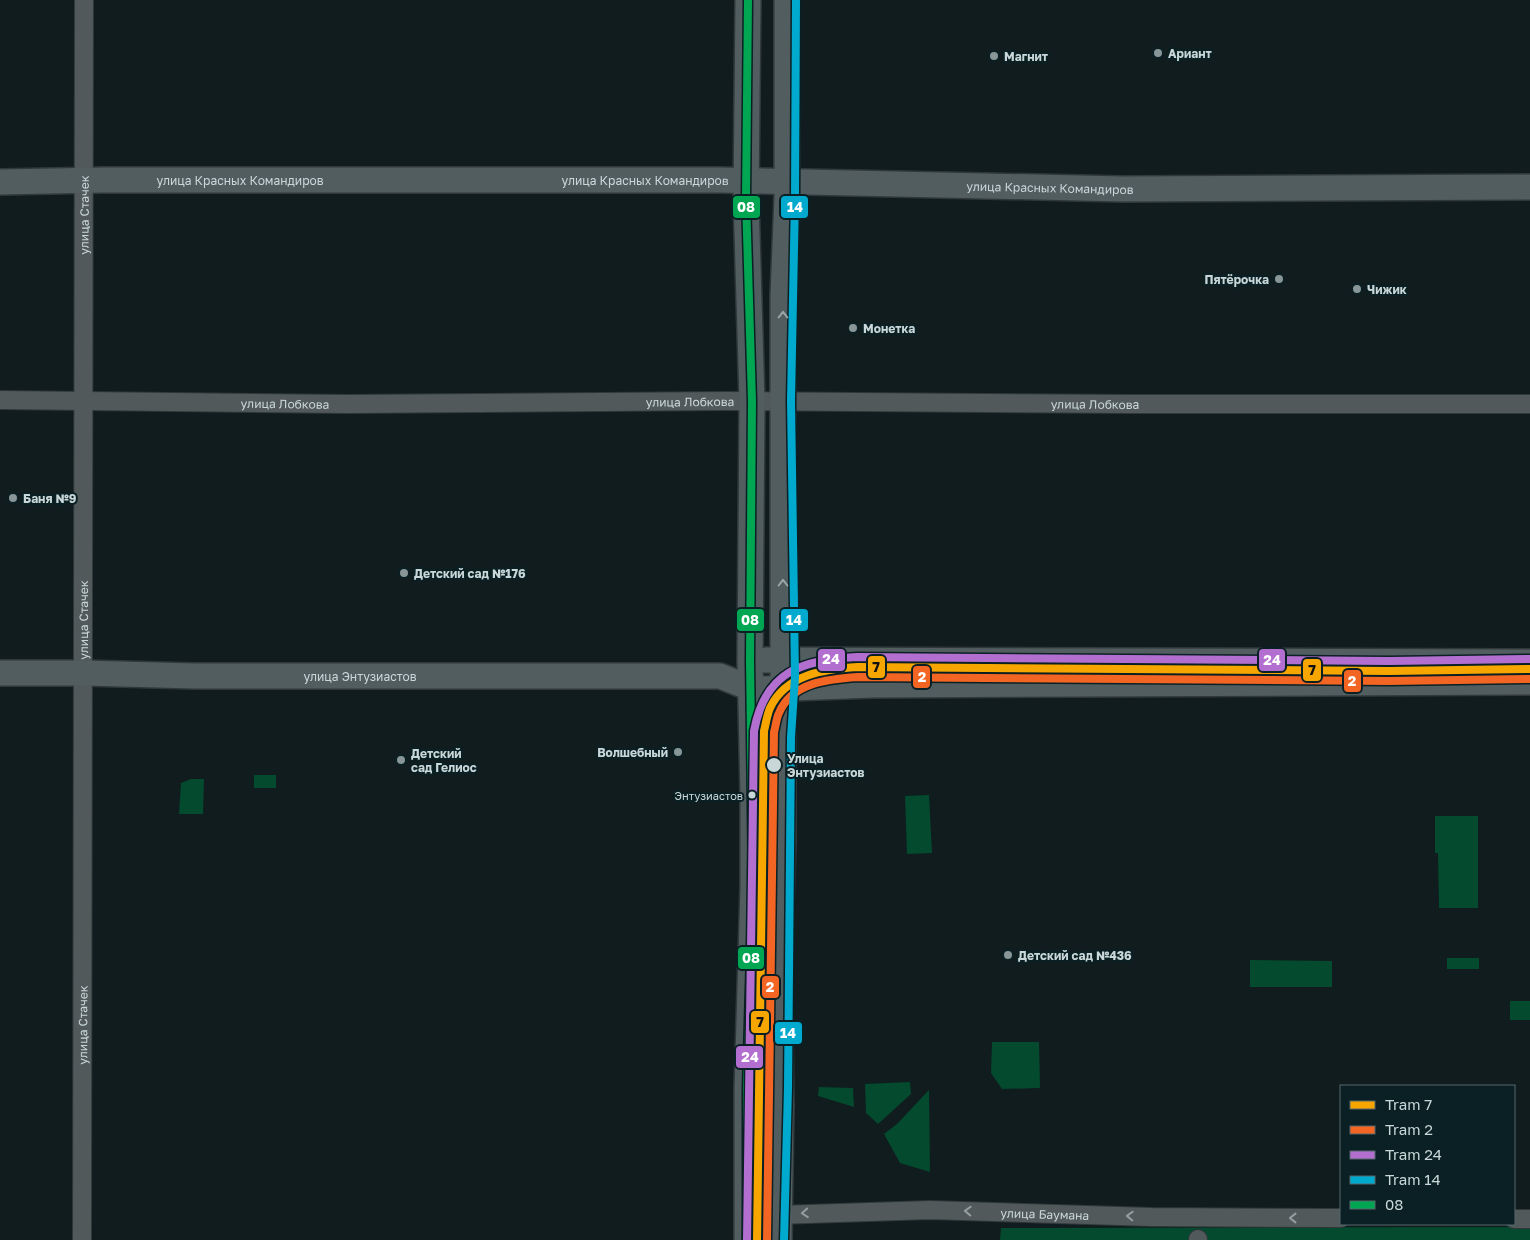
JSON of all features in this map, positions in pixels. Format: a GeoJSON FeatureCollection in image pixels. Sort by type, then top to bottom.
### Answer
{"type":"FeatureCollection","features":[{"type":"Feature","properties":{"kind":"street","name":"улица Стачек"},"geometry":{"type":"LineString","coordinates":[[82,1240],[84,0]]}},
{"type":"Feature","properties":{"kind":"street"},"geometry":{"type":"LineString","coordinates":[[747,1240],[753,870],[750,688],[752,401],[746,181],[748,0]]}},
{"type":"Feature","properties":{"kind":"street"},"geometry":{"type":"LineString","coordinates":[[779,1240],[781,1105],[780,963],[783,841],[783,296],[787,181],[787,0]]}},
{"type":"Feature","properties":{"kind":"street","name":"улица Красных Командиров"},"geometry":{"type":"LineString","coordinates":[[0,182],[84,180],[787,181],[1124,190],[1530,187]]}},
{"type":"Feature","properties":{"kind":"street","name":"улица Лобкова"},"geometry":{"type":"LineString","coordinates":[[0,400],[347,404],[752,401],[1132,404],[1530,404]]}},
{"type":"Feature","properties":{"kind":"street"},"geometry":{"type":"LineString","coordinates":[[720,676],[750,660],[1530,662]]}},
{"type":"Feature","properties":{"kind":"street","name":"улица Энтузиастов"},"geometry":{"type":"LineString","coordinates":[[0,673],[194,676],[720,676]]}},
{"type":"Feature","properties":{"kind":"street"},"geometry":{"type":"LineString","coordinates":[[720,676],[750,688],[883,685],[1530,682]]}},
{"type":"Feature","properties":{"kind":"street","name":"улица Баумана"},"geometry":{"type":"LineString","coordinates":[[747,1216],[930,1210],[1152,1217],[1340,1218]]}},
{"type":"Feature","properties":{"kind":"street"},"geometry":{"type":"LineString","coordinates":[[1515,1219],[1530,1219]]}},
{"type":"Feature","properties":{"kind":"green space"},"geometry":{"type":"Polygon","coordinates":[[[254,775],[276,775],[276,788],[254,788],[254,775]]]}},
{"type":"Feature","properties":{"kind":"green space"},"geometry":{"type":"Polygon","coordinates":[[[191,779],[204,779],[203,814],[179,814],[181,783],[191,779]]]}},
{"type":"Feature","properties":{"kind":"green space"},"geometry":{"type":"Polygon","coordinates":[[[929,795],[932,853],[907,854],[905,796],[929,795]]]}},
{"type":"Feature","properties":{"kind":"green space"},"geometry":{"type":"Polygon","coordinates":[[[1435,816],[1478,816],[1478,908],[1439,908],[1438,853],[1435,853],[1435,816]]]}},
{"type":"Feature","properties":{"kind":"green space"},"geometry":{"type":"Polygon","coordinates":[[[1447,958],[1479,958],[1479,969],[1447,969],[1447,958]]]}},
{"type":"Feature","properties":{"kind":"green space"},"geometry":{"type":"Polygon","coordinates":[[[1250,960],[1332,961],[1332,987],[1250,987],[1250,960]]]}},
{"type":"Feature","properties":{"kind":"green space"},"geometry":{"type":"Polygon","coordinates":[[[1510,1001],[1530,1001],[1530,1020],[1510,1020],[1510,1001]]]}},
{"type":"Feature","properties":{"kind":"green space"},"geometry":{"type":"Polygon","coordinates":[[[992,1042],[1039,1042],[1040,1088],[1002,1089],[991,1073],[992,1042]]]}},
{"type":"Feature","properties":{"kind":"green space"},"geometry":{"type":"Polygon","coordinates":[[[910,1082],[911,1094],[878,1124],[866,1113],[865,1084],[910,1082]]]}},
{"type":"Feature","properties":{"kind":"green space"},"geometry":{"type":"Polygon","coordinates":[[[819,1087],[853,1088],[854,1107],[818,1096],[819,1087]]]}},
{"type":"Feature","properties":{"kind":"green space"},"geometry":{"type":"Polygon","coordinates":[[[929,1090],[930,1172],[900,1163],[884,1134],[897,1124],[929,1090]]]}},
{"type":"Feature","properties":{"kind":"green space"},"geometry":{"type":"Polygon","coordinates":[[[1530,1227],[1530,1240],[1000,1240],[1001,1228],[1530,1227]]]}},
{"type":"Feature","properties":{"kind":"tram line","name":"14"},"geometry":{"type":"LineString","coordinates":[[784,1240],[788,1088],[791,737],[795,677],[791,401],[796,0]]}},
{"type":"Feature","properties":{"kind":"tram line","name":"24"},"geometry":{"type":"LineString","coordinates":[[747,1240],[754,731],[759,711],[767,695],[777,682],[789,673],[819,661],[857,657],[1389,661],[1530,659]]}},
{"type":"Feature","properties":{"kind":"tram line","name":"7"},"geometry":{"type":"LineString","coordinates":[[757,1240],[764,731],[770,708],[786,688],[796,681],[820,672],[858,667],[1389,671],[1530,669]]}},
{"type":"Feature","properties":{"kind":"tram line","name":"2"},"geometry":{"type":"LineString","coordinates":[[767,1240],[774,732],[779,713],[793,695],[812,684],[858,677],[1389,681],[1530,679]]}},
{"type":"Feature","properties":{"kind":"transit line","name":"08"},"geometry":{"type":"LineString","coordinates":[[747,1240],[747,1088],[753,887],[750,660],[752,401],[746,199],[748,0]]}},
{"type":"Feature","properties":{"kind":"place","name":"Ариант"},"geometry":{"type":"Point","coordinates":[1158,53]}},
{"type":"Feature","properties":{"kind":"place","name":"Магнит"},"geometry":{"type":"Point","coordinates":[994,56]}},
{"type":"Feature","properties":{"kind":"place","name":"Пятёрочка"},"geometry":{"type":"Point","coordinates":[1279,279]}},
{"type":"Feature","properties":{"kind":"place","name":"Чижик"},"geometry":{"type":"Point","coordinates":[1357,289]}},
{"type":"Feature","properties":{"kind":"place","name":"Монетка"},"geometry":{"type":"Point","coordinates":[853,328]}},
{"type":"Feature","properties":{"kind":"place","name":"Баня №9"},"geometry":{"type":"Point","coordinates":[13,498]}},
{"type":"Feature","properties":{"kind":"place","name":"Детский сад №176"},"geometry":{"type":"Point","coordinates":[404,573]}},
{"type":"Feature","properties":{"kind":"place","name":"Волшебный"},"geometry":{"type":"Point","coordinates":[678,752]}},
{"type":"Feature","properties":{"kind":"place","name":"Детский сад Гелиос"},"geometry":{"type":"Point","coordinates":[401,760]}},
{"type":"Feature","properties":{"kind":"place","name":"Улица Энтузиастов"},"geometry":{"type":"Point","coordinates":[774,765]}},
{"type":"Feature","properties":{"kind":"place","name":"Энтузиастов"},"geometry":{"type":"Point","coordinates":[752,795]}},
{"type":"Feature","properties":{"kind":"place","name":"Детский сад №436"},"geometry":{"type":"Point","coordinates":[1008,955]}}]}
